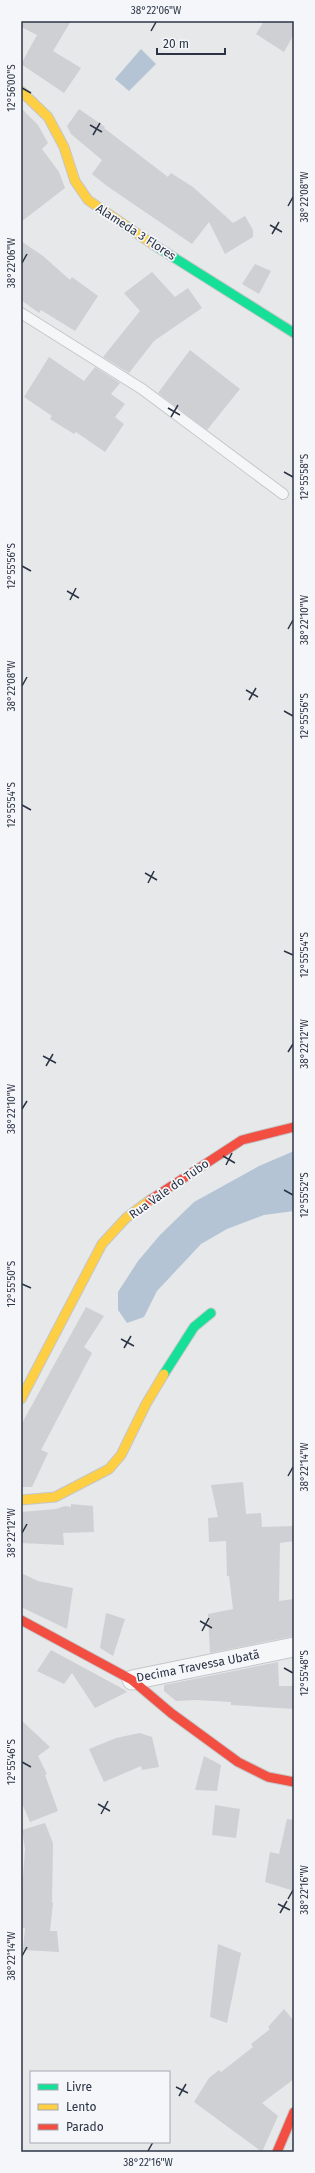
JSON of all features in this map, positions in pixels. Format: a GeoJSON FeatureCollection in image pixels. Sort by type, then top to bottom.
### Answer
{"type":"FeatureCollection","features":[{"type":"Feature","properties":{"kind":"street","name":"Alameda 3 Flores"},"geometry":{"type":"LineString","coordinates":[[21,91],[48,117],[64,147],[75,181],[88,200],[133,232],[294,333]]}},
{"type":"Feature","properties":{"kind":"street","name":"Rua Vale do Tubo"},"geometry":{"type":"LineString","coordinates":[[21,1398],[102,1244],[126,1218],[167,1187],[242,1140],[294,1127]]}},
{"type":"Feature","properties":{"kind":"street"},"geometry":{"type":"LineString","coordinates":[[21,1500],[55,1497],[109,1469],[121,1455],[146,1404],[178,1350],[194,1327],[211,1313]]}},
{"type":"Feature","properties":{"kind":"street","name":"Decima Travessa Ubatã"},"geometry":{"type":"LineString","coordinates":[[21,1620],[132,1680],[294,1647]]}},
{"type":"Feature","properties":{"kind":"street"},"geometry":{"type":"LineString","coordinates":[[132,1680],[171,1713],[238,1762],[268,1777],[294,1782]]}},
{"type":"Feature","properties":{"kind":"street"},"geometry":{"type":"LineString","coordinates":[[277,2152],[294,2112]]}},
{"type":"Feature","properties":{"kind":"lane"},"geometry":{"type":"LineString","coordinates":[[21,313],[142,389],[283,494]]}},
{"type":"Feature","properties":{"kind":"water"},"geometry":{"type":"Polygon","coordinates":[[[141,49],[156,64],[129,91],[115,79],[141,49]]]}},
{"type":"Feature","properties":{"kind":"water"},"geometry":{"type":"Polygon","coordinates":[[[294,1151],[294,1211],[264,1215],[227,1229],[201,1244],[157,1291],[144,1317],[127,1323],[118,1310],[118,1292],[138,1261],[160,1235],[194,1202],[259,1166],[294,1151]]]}},
{"type":"Feature","properties":{"kind":"building"},"geometry":{"type":"Polygon","coordinates":[[[21,21],[71,21],[53,51],[81,68],[64,93],[21,64],[37,35],[21,27],[21,21]]]}},
{"type":"Feature","properties":{"kind":"building"},"geometry":{"type":"Polygon","coordinates":[[[264,21],[294,21],[294,34],[284,52],[256,34],[264,21]]]}},
{"type":"Feature","properties":{"kind":"building"},"geometry":{"type":"Polygon","coordinates":[[[21,108],[38,125],[48,143],[42,149],[59,172],[65,188],[21,222],[21,108]]]}},
{"type":"Feature","properties":{"kind":"building"},"geometry":{"type":"Polygon","coordinates":[[[79,109],[105,127],[104,128],[168,177],[171,173],[193,187],[233,223],[245,216],[253,230],[253,237],[225,254],[209,222],[192,244],[107,186],[92,174],[102,160],[71,134],[67,126],[79,109]]]}},
{"type":"Feature","properties":{"kind":"building"},"geometry":{"type":"Polygon","coordinates":[[[21,241],[43,256],[70,280],[72,277],[98,296],[75,331],[41,310],[39,313],[21,300],[21,241]]]}},
{"type":"Feature","properties":{"kind":"building"},"geometry":{"type":"Polygon","coordinates":[[[255,264],[271,271],[259,294],[242,284],[255,264]]]}},
{"type":"Feature","properties":{"kind":"building"},"geometry":{"type":"Polygon","coordinates":[[[152,272],[175,297],[188,288],[202,308],[154,341],[129,373],[103,357],[140,311],[124,293],[152,272]]]}},
{"type":"Feature","properties":{"kind":"building"},"geometry":{"type":"Polygon","coordinates":[[[190,350],[240,389],[207,430],[158,393],[190,350]]]}},
{"type":"Feature","properties":{"kind":"building"},"geometry":{"type":"Polygon","coordinates":[[[49,357],[84,381],[95,367],[120,383],[111,394],[125,404],[115,417],[124,424],[105,452],[76,432],[74,434],[50,419],[52,416],[24,397],[49,357]]]}},
{"type":"Feature","properties":{"kind":"building"},"geometry":{"type":"Polygon","coordinates":[[[86,1307],[104,1316],[84,1347],[92,1353],[41,1450],[48,1453],[32,1487],[21,1487],[21,1425],[86,1307]]]}},
{"type":"Feature","properties":{"kind":"building"},"geometry":{"type":"Polygon","coordinates":[[[243,1482],[246,1514],[261,1513],[262,1527],[294,1526],[294,1541],[280,1543],[279,1601],[294,1599],[294,1636],[210,1653],[208,1614],[233,1609],[229,1576],[227,1576],[226,1541],[209,1542],[208,1518],[218,1517],[211,1485],[243,1482]]]}},
{"type":"Feature","properties":{"kind":"building"},"geometry":{"type":"Polygon","coordinates":[[[71,1504],[93,1506],[94,1532],[63,1533],[64,1545],[21,1543],[21,1512],[56,1509],[65,1506],[71,1507],[71,1504]]]}},
{"type":"Feature","properties":{"kind":"building"},"geometry":{"type":"Polygon","coordinates":[[[21,1573],[38,1581],[73,1588],[67,1629],[21,1607],[21,1573]]]}},
{"type":"Feature","properties":{"kind":"building"},"geometry":{"type":"Polygon","coordinates":[[[106,1613],[125,1619],[113,1656],[100,1648],[106,1613]]]}},
{"type":"Feature","properties":{"kind":"building"},"geometry":{"type":"Polygon","coordinates":[[[51,1650],[127,1692],[95,1708],[72,1673],[64,1684],[37,1671],[51,1650]]]}},
{"type":"Feature","properties":{"kind":"building"},"geometry":{"type":"Polygon","coordinates":[[[278,1662],[279,1686],[294,1686],[294,1709],[231,1705],[231,1702],[196,1700],[176,1701],[164,1691],[164,1685],[278,1662]]]}},
{"type":"Feature","properties":{"kind":"building"},"geometry":{"type":"Polygon","coordinates":[[[21,1720],[50,1747],[38,1756],[47,1774],[45,1775],[58,1811],[30,1822],[21,1801],[21,1720]]]}},
{"type":"Feature","properties":{"kind":"building"},"geometry":{"type":"Polygon","coordinates":[[[140,1733],[152,1737],[159,1767],[142,1770],[141,1766],[104,1782],[89,1749],[116,1738],[140,1733]]]}},
{"type":"Feature","properties":{"kind":"building"},"geometry":{"type":"Polygon","coordinates":[[[204,1756],[221,1765],[217,1791],[195,1790],[204,1756]]]}},
{"type":"Feature","properties":{"kind":"building"},"geometry":{"type":"Polygon","coordinates":[[[215,1805],[240,1809],[236,1838],[212,1835],[215,1805]]]}},
{"type":"Feature","properties":{"kind":"building"},"geometry":{"type":"Polygon","coordinates":[[[287,1819],[294,1820],[294,1891],[265,1882],[270,1852],[279,1854],[287,1819]]]}},
{"type":"Feature","properties":{"kind":"building"},"geometry":{"type":"Polygon","coordinates":[[[45,1823],[53,1843],[53,1903],[50,1931],[57,1931],[59,1952],[23,1950],[25,1928],[21,1928],[21,1903],[25,1849],[22,1830],[45,1823]]]}},
{"type":"Feature","properties":{"kind":"building"},"geometry":{"type":"Polygon","coordinates":[[[218,1944],[241,1953],[227,2023],[210,2017],[218,1944]]]}},
{"type":"Feature","properties":{"kind":"building"},"geometry":{"type":"Polygon","coordinates":[[[284,2009],[294,2021],[294,2079],[262,2103],[278,2116],[262,2152],[194,2102],[209,2078],[219,2070],[221,2072],[253,2047],[251,2044],[270,2029],[268,2027],[284,2009]]]}},
{"type":"Feature","properties":{"kind":"traffic: fast"},"geometry":{"type":"LineString","coordinates":[[154,245],[294,333]]}},
{"type":"Feature","properties":{"kind":"traffic: fast"},"geometry":{"type":"LineString","coordinates":[[164,1374],[194,1327],[211,1313]]}},
{"type":"Feature","properties":{"kind":"traffic: slow"},"geometry":{"type":"LineString","coordinates":[[21,91],[48,117],[64,147],[75,181],[88,200],[154,245]]}},
{"type":"Feature","properties":{"kind":"traffic: slow"},"geometry":{"type":"LineString","coordinates":[[21,1399],[102,1244],[126,1218],[150,1200]]}},
{"type":"Feature","properties":{"kind":"traffic: slow"},"geometry":{"type":"LineString","coordinates":[[21,1500],[55,1497],[109,1469],[121,1455],[146,1404],[164,1374]]}},
{"type":"Feature","properties":{"kind":"traffic: jam"},"geometry":{"type":"LineString","coordinates":[[150,1200],[242,1140],[294,1127]]}},
{"type":"Feature","properties":{"kind":"traffic: jam"},"geometry":{"type":"LineString","coordinates":[[21,1620],[132,1680],[171,1713],[238,1762],[268,1777],[294,1782]]}},
{"type":"Feature","properties":{"kind":"traffic: jam"},"geometry":{"type":"LineString","coordinates":[[277,2152],[294,2112]]}}]}
